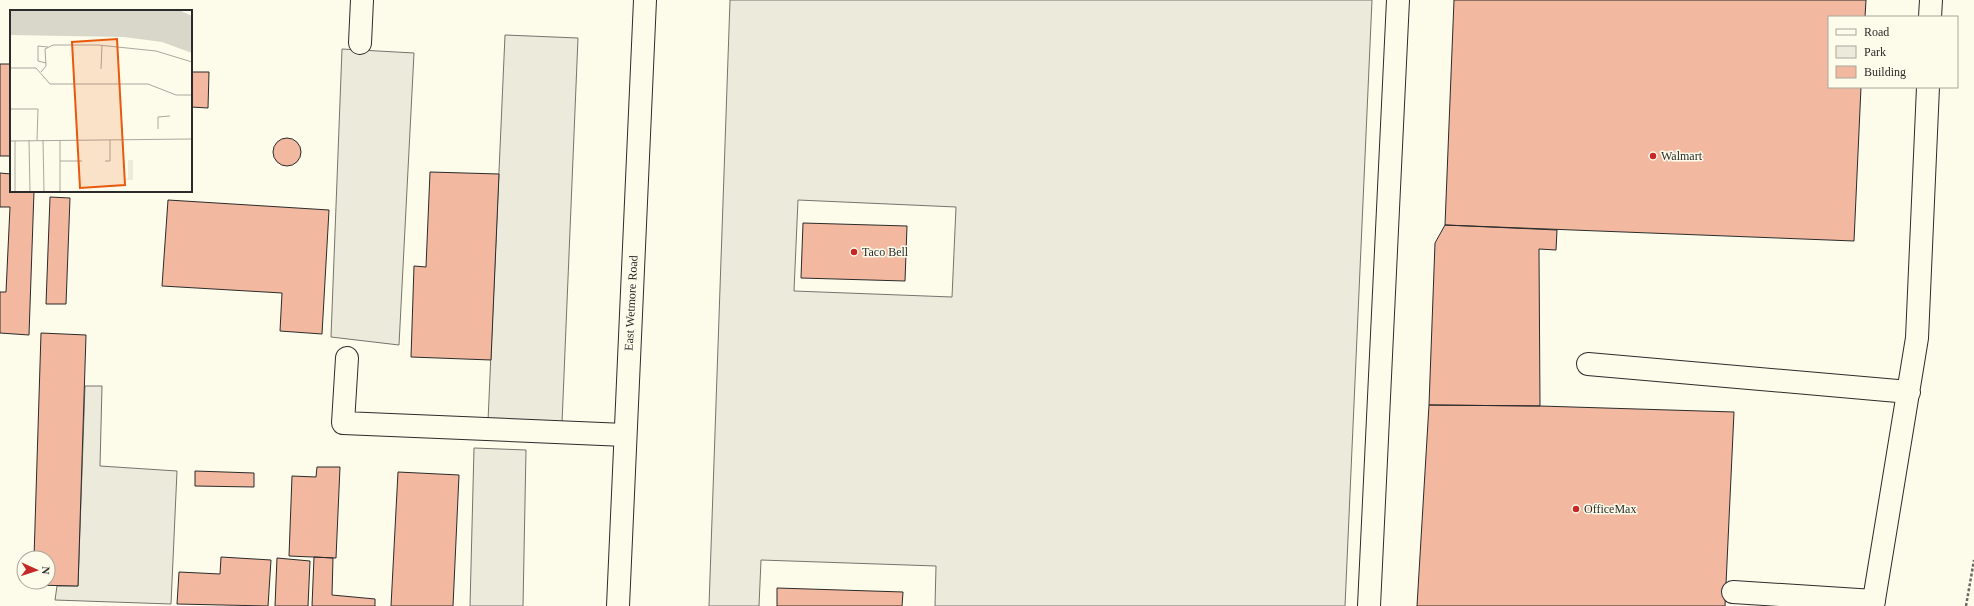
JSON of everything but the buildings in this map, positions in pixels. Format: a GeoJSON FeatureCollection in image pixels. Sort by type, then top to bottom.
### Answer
{"type":"FeatureCollection","features":[{"type":"Feature","properties":{"kind":"main road"},"geometry":{"type":"LineString","coordinates":[[360,43],[362,0]]}},
{"type":"Feature","properties":{"kind":"main road","name":"East Wetmore Road"},"geometry":{"type":"LineString","coordinates":[[618,606],[645,0]]}},
{"type":"Feature","properties":{"kind":"main road"},"geometry":{"type":"LineString","coordinates":[[1369,606],[1398,0]]}},
{"type":"Feature","properties":{"kind":"main road"},"geometry":{"type":"LineString","coordinates":[[1930,16],[1931,0]]}},
{"type":"Feature","properties":{"kind":"main road"},"geometry":{"type":"LineString","coordinates":[[1733,592],[1873,604],[1917,338],[1928,88]]}},
{"type":"Feature","properties":{"kind":"main road"},"geometry":{"type":"LineString","coordinates":[[347,358],[343,423],[625,434]]}},
{"type":"Feature","properties":{"kind":"main road"},"geometry":{"type":"LineString","coordinates":[[1588,364],[1908,392]]}},
{"type":"Feature","properties":{"kind":"path"},"geometry":{"type":"LineString","coordinates":[[1966,606],[1974,560]]}},
{"type":"Feature","properties":{"kind":"green space"},"geometry":{"type":"Polygon","coordinates":[[[85,386],[102,386],[100,466],[177,471],[171,604],[55,600],[57,586],[78,586],[85,386]]]}},
{"type":"Feature","properties":{"kind":"shaded area"},"geometry":{"type":"Polygon","coordinates":[[[730,0],[1372,0],[1345,606],[935,606],[936,566],[761,560],[759,606],[709,606],[730,0]],[[798,200],[794,291],[952,297],[956,207],[798,200]]]}},
{"type":"Feature","properties":{"kind":"shaded area"},"geometry":{"type":"Polygon","coordinates":[[[505,35],[578,38],[562,423],[488,421],[505,35]]]}},
{"type":"Feature","properties":{"kind":"shaded area"},"geometry":{"type":"Polygon","coordinates":[[[342,49],[414,53],[399,345],[331,337],[342,49]]]}},
{"type":"Feature","properties":{"kind":"shaded area"},"geometry":{"type":"Polygon","coordinates":[[[474,448],[526,450],[523,606],[470,606],[474,448]]]}},
{"type":"Feature","properties":{"kind":"place","name":"Walmart"},"geometry":{"type":"Point","coordinates":[1653,156]}},
{"type":"Feature","properties":{"kind":"place","name":"Taco Bell"},"geometry":{"type":"Point","coordinates":[854,252]}},
{"type":"Feature","properties":{"kind":"place","name":"OfficeMax"},"geometry":{"type":"Point","coordinates":[1576,509]}}]}
